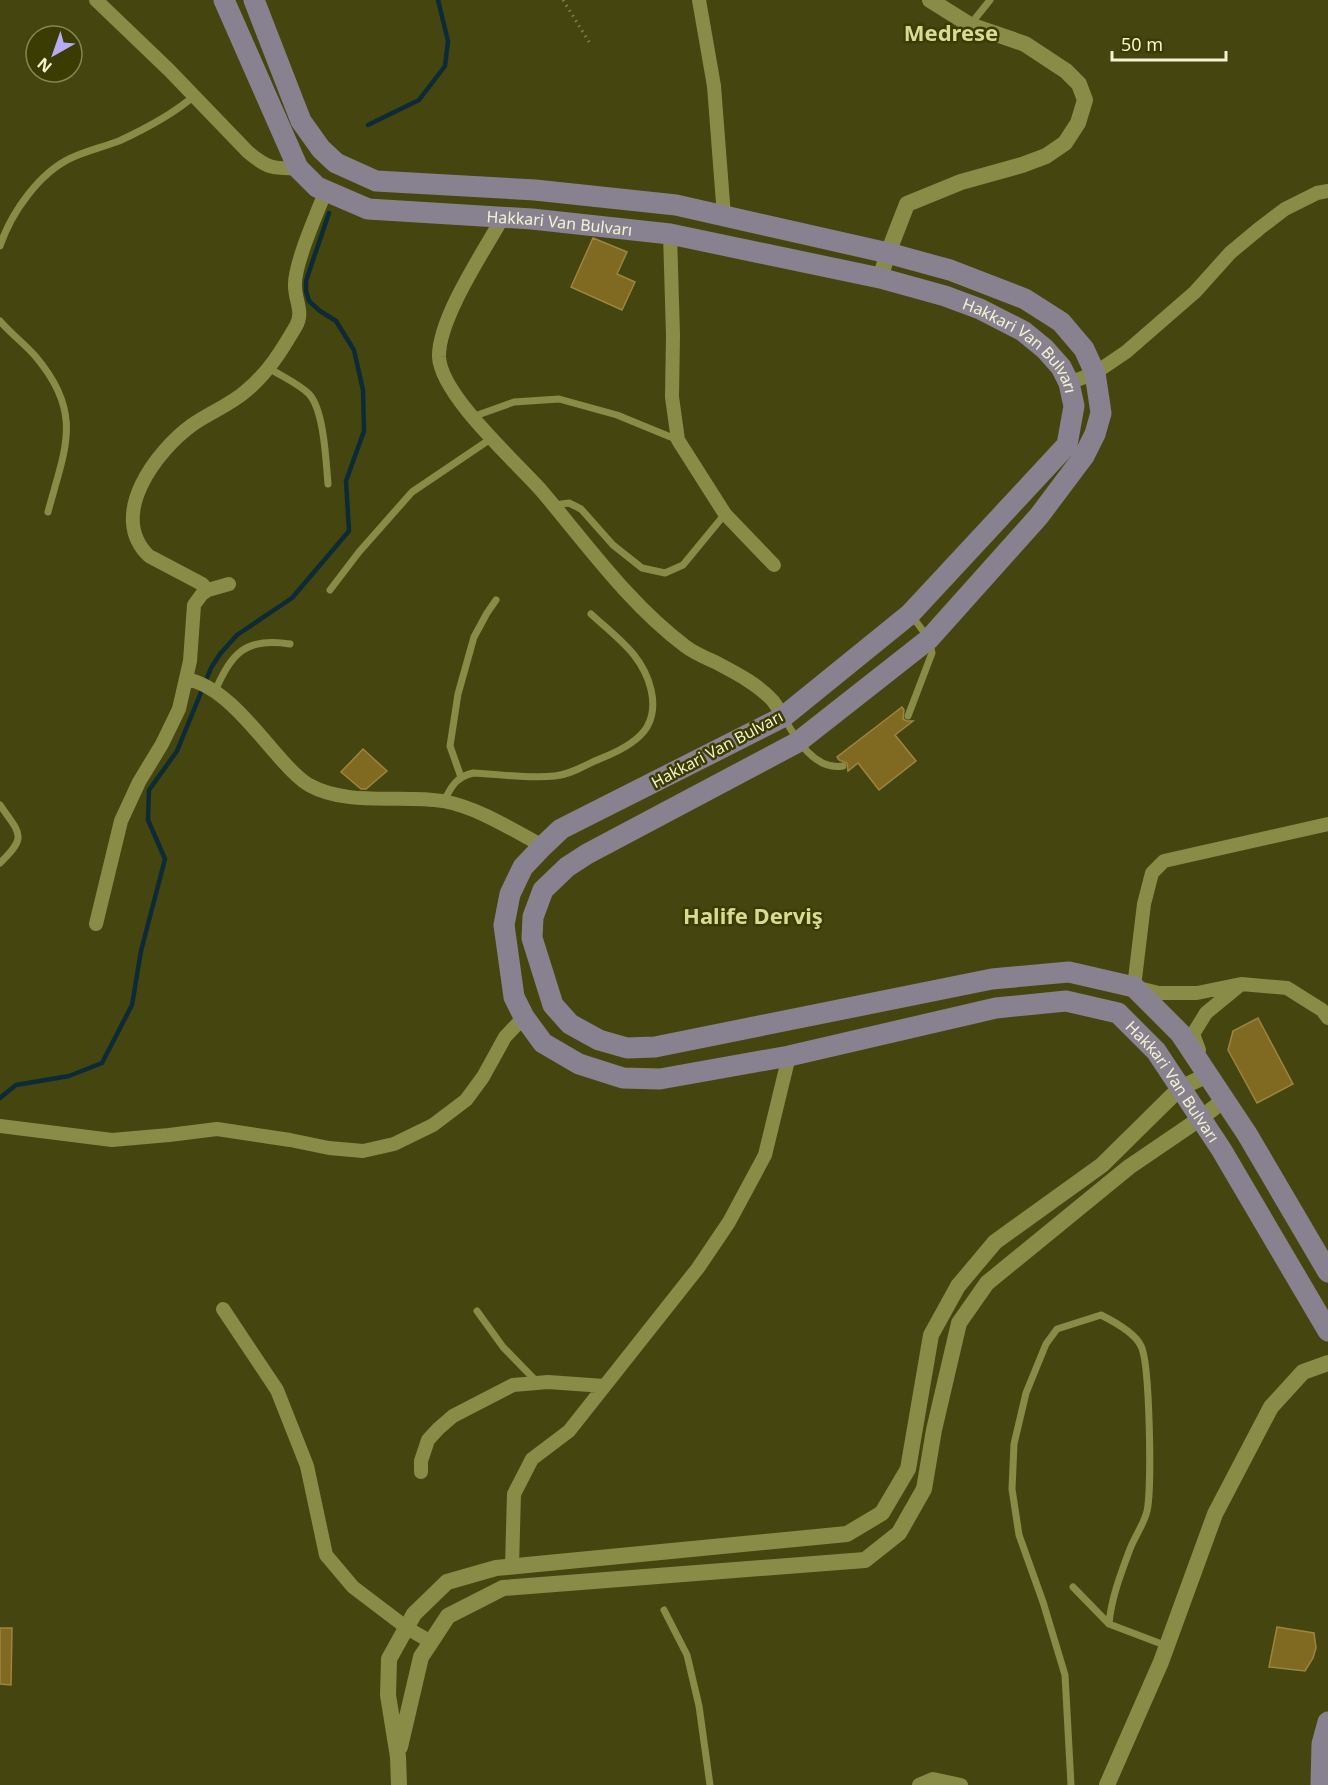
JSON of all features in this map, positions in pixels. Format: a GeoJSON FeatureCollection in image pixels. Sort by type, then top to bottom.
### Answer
{"type":"FeatureCollection","features":[{"type":"Feature","properties":{"kind":"main road","name":"Hakkari Van Bulvarı"},"geometry":{"type":"LineString","coordinates":[[224,0],[298,168],[317,187],[368,209],[503,217],[670,234],[880,278],[954,299],[980,309],[1023,331],[1045,349],[1061,367],[1069,383],[1074,406],[1066,445],[910,614],[783,717],[561,829],[523,867],[510,894],[504,925],[514,997],[524,1017],[543,1043],[579,1064],[623,1078],[660,1079],[789,1056],[996,1008],[1066,1000],[1118,1013],[1156,1051],[1201,1118],[1328,1331]]}},
{"type":"Feature","properties":{"kind":"main road","name":"Hakkari Van Bulvarı"},"geometry":{"type":"LineString","coordinates":[[254,0],[302,121],[321,149],[336,163],[376,181],[535,190],[676,205],[888,253],[950,270],[1025,299],[1061,322],[1084,349],[1095,373],[1101,413],[1095,434],[1084,456],[1039,516],[929,639],[798,742],[587,854],[567,867],[543,890],[533,917],[532,938],[553,1005],[570,1024],[599,1040],[627,1048],[655,1047],[992,979],[1069,972],[1134,987],[1180,1033],[1247,1134],[1328,1272]]}},
{"type":"Feature","properties":{"kind":"main road"},"geometry":{"type":"LineString","coordinates":[[298,168],[321,149]]}},
{"type":"Feature","properties":{"kind":"main road"},"geometry":{"type":"LineString","coordinates":[[1321,1785],[1323,1744],[1328,1722]]}},
{"type":"Feature","properties":{"kind":"street"},"geometry":{"type":"LineString","coordinates":[[96,0],[169,70],[248,152],[275,169],[298,168]]}},
{"type":"Feature","properties":{"kind":"street"},"geometry":{"type":"LineString","coordinates":[[699,0],[714,86],[724,216]]}},
{"type":"Feature","properties":{"kind":"street"},"geometry":{"type":"LineString","coordinates":[[880,278],[908,204],[961,182],[1046,156],[1065,143],[1078,123],[1085,100],[1079,84],[1066,70],[1025,44],[970,25],[930,0]]}},
{"type":"Feature","properties":{"kind":"street"},"geometry":{"type":"LineString","coordinates":[[208,590],[202,584],[149,556],[143,550],[132,528],[137,498],[141,486],[156,461],[178,436],[240,396],[279,355],[300,318],[295,278],[326,190]]}},
{"type":"Feature","properties":{"kind":"street"},"geometry":{"type":"LineString","coordinates":[[1069,383],[1095,373],[1126,352],[1195,292],[1230,253],[1285,209],[1317,193],[1328,191]]}},
{"type":"Feature","properties":{"kind":"street"},"geometry":{"type":"LineString","coordinates":[[503,217],[460,291],[442,335],[441,365],[446,380],[472,417],[553,505],[645,612],[686,648],[726,667],[751,683],[773,701],[783,717]]}},
{"type":"Feature","properties":{"kind":"street"},"geometry":{"type":"LineString","coordinates":[[670,234],[672,397],[678,440],[725,514],[774,565]]}},
{"type":"Feature","properties":{"kind":"street"},"geometry":{"type":"LineString","coordinates":[[96,924],[121,821],[139,782],[162,744],[191,680],[193,611],[197,600],[208,590],[229,584]]}},
{"type":"Feature","properties":{"kind":"street"},"geometry":{"type":"LineString","coordinates":[[191,680],[213,690],[232,706],[292,772],[311,786],[362,798],[424,799],[464,806],[543,846]]}},
{"type":"Feature","properties":{"kind":"street"},"geometry":{"type":"LineString","coordinates":[[1328,824],[1164,861],[1152,873],[1134,987],[1159,993],[1197,993],[1241,984],[1287,988],[1322,1010],[1328,1018]]}},
{"type":"Feature","properties":{"kind":"street"},"geometry":{"type":"LineString","coordinates":[[399,1785],[398,1757],[388,1695],[390,1659],[414,1614],[447,1582],[496,1568],[512,1566],[847,1534],[882,1513],[908,1469],[931,1335],[958,1286],[995,1242],[1102,1165],[1180,1088],[1208,1075],[1193,1034],[1206,1012],[1241,984]]}},
{"type":"Feature","properties":{"kind":"street"},"geometry":{"type":"LineString","coordinates":[[0,1126],[112,1140],[217,1129],[329,1148],[363,1151],[394,1144],[433,1125],[466,1100],[483,1077],[505,1037],[524,1017]]}},
{"type":"Feature","properties":{"kind":"street"},"geometry":{"type":"LineString","coordinates":[[512,1566],[514,1494],[532,1459],[569,1431],[698,1268],[729,1221],[765,1155],[789,1056]]}},
{"type":"Feature","properties":{"kind":"street"},"geometry":{"type":"LineString","coordinates":[[398,1757],[421,1657],[448,1616],[503,1588],[865,1560],[898,1533],[924,1490],[934,1430],[959,1323],[987,1283],[1129,1167],[1224,1100]]}},
{"type":"Feature","properties":{"kind":"street"},"geometry":{"type":"LineString","coordinates":[[223,1309],[277,1390],[307,1466],[326,1555],[353,1587],[407,1628],[431,1642]]}},
{"type":"Feature","properties":{"kind":"street"},"geometry":{"type":"LineString","coordinates":[[1107,1785],[1167,1646],[1215,1514],[1271,1407],[1304,1372],[1328,1363]]}},
{"type":"Feature","properties":{"kind":"street"},"geometry":{"type":"LineString","coordinates":[[421,1472],[421,1461],[428,1440],[453,1416],[513,1385],[538,1383],[604,1386]]}},
{"type":"Feature","properties":{"kind":"street"},"geometry":{"type":"LineString","coordinates":[[919,1785],[933,1779],[961,1785]]}},
{"type":"Feature","properties":{"kind":"lane"},"geometry":{"type":"LineString","coordinates":[[970,25],[990,0]]}},
{"type":"Feature","properties":{"kind":"lane"},"geometry":{"type":"LineString","coordinates":[[0,246],[7,227],[24,199],[60,165],[70,158],[118,141],[153,124],[180,108],[194,96]]}},
{"type":"Feature","properties":{"kind":"lane"},"geometry":{"type":"LineString","coordinates":[[0,321],[27,347],[45,369],[59,392],[66,412],[66,446],[48,512]]}},
{"type":"Feature","properties":{"kind":"lane"},"geometry":{"type":"LineString","coordinates":[[269,368],[307,392],[316,404],[325,447],[328,484]]}},
{"type":"Feature","properties":{"kind":"lane"},"geometry":{"type":"LineString","coordinates":[[472,417],[514,402],[559,399],[617,415],[678,440]]}},
{"type":"Feature","properties":{"kind":"lane"},"geometry":{"type":"LineString","coordinates":[[330,590],[359,552],[412,492],[492,438]]}},
{"type":"Feature","properties":{"kind":"lane"},"geometry":{"type":"LineString","coordinates":[[553,505],[569,503],[581,509],[613,545],[642,568],[665,573],[683,565],[725,514]]}},
{"type":"Feature","properties":{"kind":"lane"},"geometry":{"type":"LineString","coordinates":[[461,777],[450,746],[458,694],[474,637],[496,600]]}},
{"type":"Feature","properties":{"kind":"lane"},"geometry":{"type":"LineString","coordinates":[[444,801],[452,785],[461,777],[473,773],[523,777],[566,774],[619,750],[646,729],[652,712],[652,694],[647,677],[633,654],[591,614]]}},
{"type":"Feature","properties":{"kind":"lane"},"geometry":{"type":"LineString","coordinates":[[908,716],[932,653],[929,639],[910,614]]}},
{"type":"Feature","properties":{"kind":"lane"},"geometry":{"type":"LineString","coordinates":[[213,690],[226,668],[241,651],[249,646],[267,641],[290,644]]}},
{"type":"Feature","properties":{"kind":"lane"},"geometry":{"type":"LineString","coordinates":[[783,717],[798,742],[812,756],[825,764],[836,767],[843,765]]}},
{"type":"Feature","properties":{"kind":"lane"},"geometry":{"type":"LineString","coordinates":[[0,805],[19,835],[16,846],[0,863]]}},
{"type":"Feature","properties":{"kind":"lane"},"geometry":{"type":"LineString","coordinates":[[477,1311],[503,1347],[538,1383]]}},
{"type":"Feature","properties":{"kind":"lane"},"geometry":{"type":"LineString","coordinates":[[1071,1785],[1065,1675],[1020,1535],[1012,1489],[1014,1444],[1026,1394],[1046,1344],[1057,1329],[1101,1315],[1119,1323],[1140,1344],[1145,1362],[1149,1439],[1147,1511],[1111,1608],[1109,1624]]}},
{"type":"Feature","properties":{"kind":"lane"},"geometry":{"type":"LineString","coordinates":[[1073,1587],[1109,1624],[1167,1646]]}},
{"type":"Feature","properties":{"kind":"lane"},"geometry":{"type":"LineString","coordinates":[[664,1610],[687,1655],[699,1706],[710,1785]]}},
{"type":"Feature","properties":{"kind":"path"},"geometry":{"type":"LineString","coordinates":[[563,0],[591,45]]}},
{"type":"Feature","properties":{"kind":"building"},"geometry":{"type":"Polygon","coordinates":[[[593,238],[627,252],[617,274],[635,282],[622,310],[571,287],[593,238]]]}},
{"type":"Feature","properties":{"kind":"building"},"geometry":{"type":"Polygon","coordinates":[[[902,707],[903,719],[913,721],[895,735],[916,761],[879,790],[858,763],[848,771],[847,763],[837,757],[902,707]]]}},
{"type":"Feature","properties":{"kind":"building"},"geometry":{"type":"Polygon","coordinates":[[[363,749],[387,771],[366,789],[361,789],[341,772],[363,749]]]}},
{"type":"Feature","properties":{"kind":"building"},"geometry":{"type":"Polygon","coordinates":[[[1258,1018],[1293,1084],[1257,1103],[1228,1050],[1233,1031],[1258,1018]]]}},
{"type":"Feature","properties":{"kind":"building"},"geometry":{"type":"Polygon","coordinates":[[[1277,1627],[1314,1633],[1316,1648],[1305,1671],[1269,1667],[1277,1627]]]}},
{"type":"Feature","properties":{"kind":"building"},"geometry":{"type":"Polygon","coordinates":[[[0,1628],[12,1628],[11,1685],[0,1684],[0,1628]]]}},
{"type":"Feature","properties":{"kind":"waterway"},"geometry":{"type":"LineString","coordinates":[[368,125],[419,100],[445,66],[448,41],[438,0]]}},
{"type":"Feature","properties":{"kind":"waterway"},"geometry":{"type":"LineString","coordinates":[[0,1098],[16,1085],[69,1076],[102,1063],[132,1005],[141,951],[165,859],[148,820],[149,790],[177,751],[211,668],[220,654],[237,635],[292,598],[349,531],[346,481],[364,431],[363,390],[354,350],[336,321],[309,301],[306,291],[306,281],[329,213]]}},
{"type":"Feature","properties":{"kind":"district","name":"Medrese"},"geometry":{"type":"Point","coordinates":[951,33]}},
{"type":"Feature","properties":{"kind":"district","name":"Halife Derviş"},"geometry":{"type":"Point","coordinates":[753,916]}}]}
